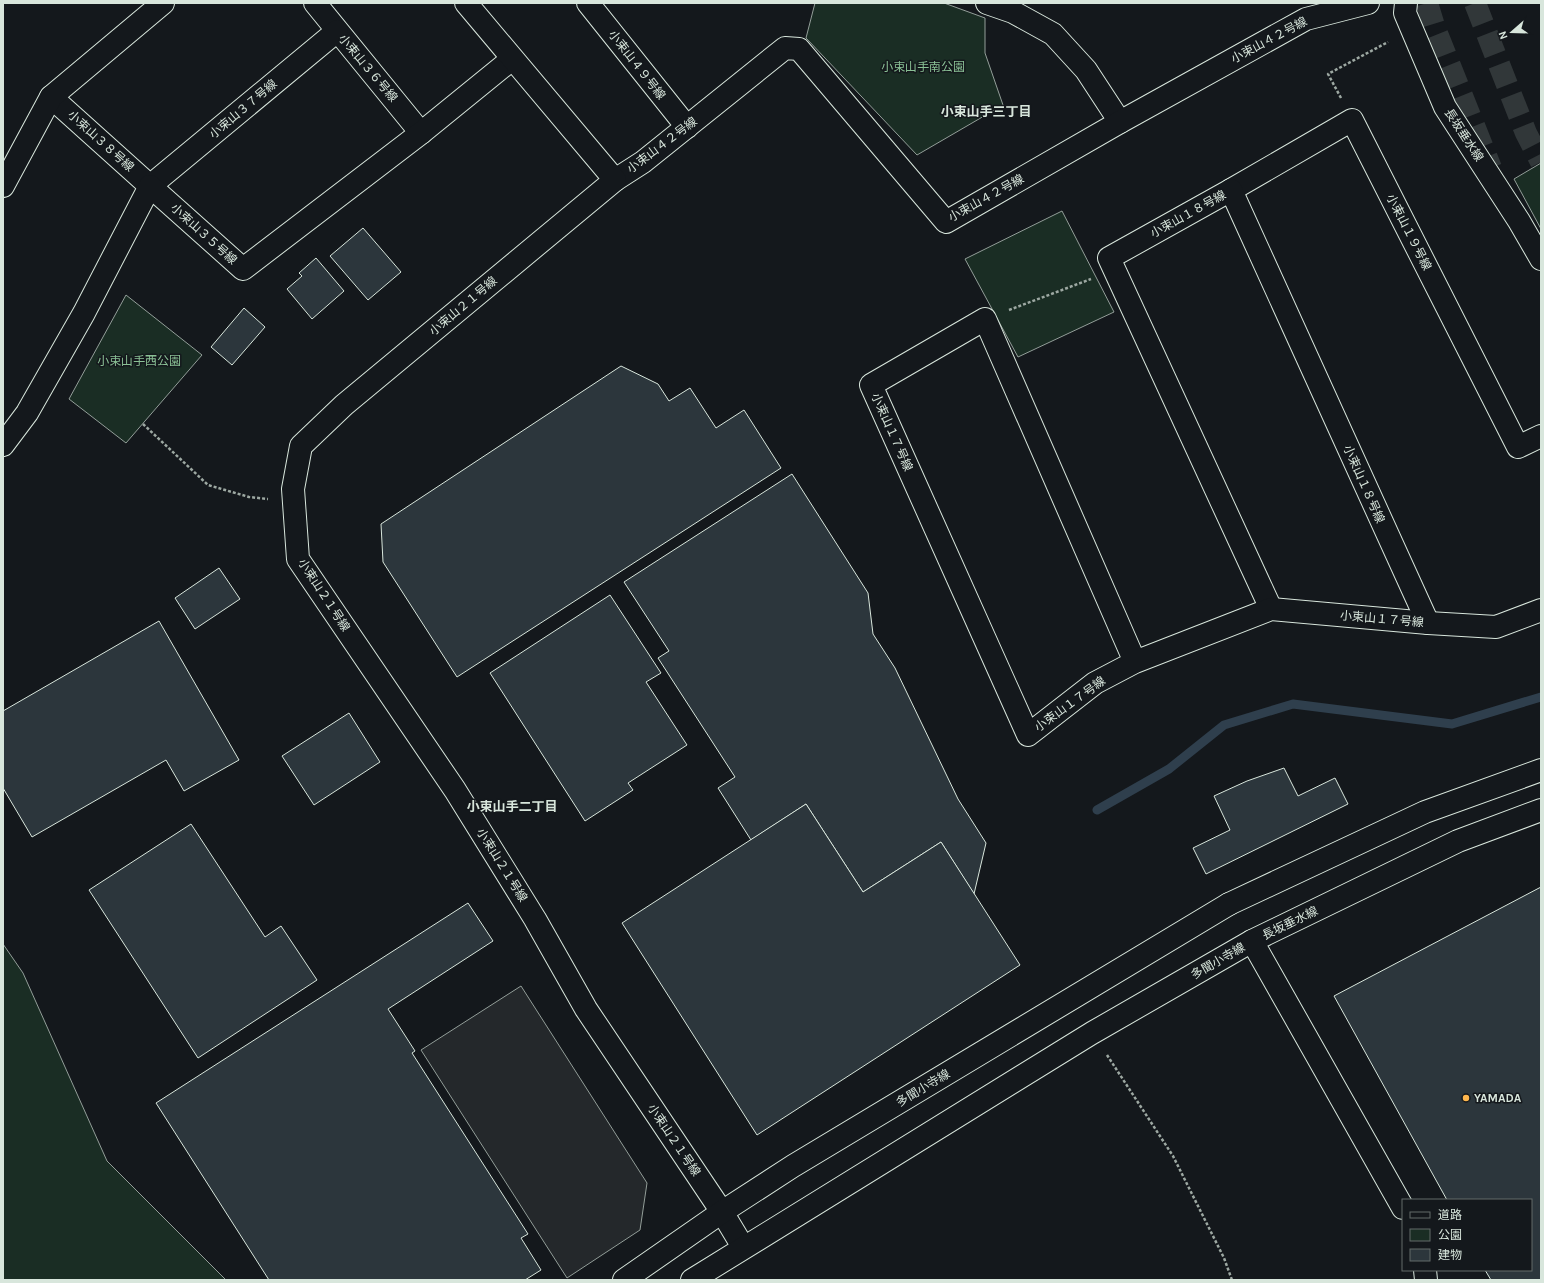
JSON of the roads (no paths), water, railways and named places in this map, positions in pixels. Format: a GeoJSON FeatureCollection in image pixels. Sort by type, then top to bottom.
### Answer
{"type":"FeatureCollection","features":[{"type":"Feature","properties":{"kind":"street"},"geometry":{"type":"LineString","coordinates":[[3,186],[52,97],[163,3]]}},
{"type":"Feature","properties":{"kind":"street","name":"小束山３６号線"},"geometry":{"type":"LineString","coordinates":[[315,3],[422,133]]}},
{"type":"Feature","properties":{"kind":"street"},"geometry":{"type":"LineString","coordinates":[[466,3],[615,180]]}},
{"type":"Feature","properties":{"kind":"street","name":"小束山４９号線"},"geometry":{"type":"LineString","coordinates":[[588,3],[687,127]]}},
{"type":"Feature","properties":{"kind":"street"},"geometry":{"type":"LineString","coordinates":[[987,3],[1013,12],[1053,34],[1086,70],[1120,122]]}},
{"type":"Feature","properties":{"kind":"street","name":"小束山４２号線"},"geometry":{"type":"LineString","coordinates":[[615,180],[643,162],[785,48],[799,49],[946,222],[1120,122],[1305,11],[1368,3]]}},
{"type":"Feature","properties":{"kind":"street","name":"長坂垂水線"},"geometry":{"type":"LineString","coordinates":[[1406,3],[1406,13],[1412,30],[1445,107],[1541,259]]}},
{"type":"Feature","properties":{"kind":"street","name":"小束山３７号線"},"geometry":{"type":"LineString","coordinates":[[150,186],[337,31]]}},
{"type":"Feature","properties":{"kind":"street","name":"小束山３５号線"},"geometry":{"type":"LineString","coordinates":[[150,186],[243,269],[422,133],[512,59]]}},
{"type":"Feature","properties":{"kind":"street","name":"小束山３８号線"},"geometry":{"type":"LineString","coordinates":[[52,97],[150,186]]}},
{"type":"Feature","properties":{"kind":"street","name":"小束山１９号線"},"geometry":{"type":"LineString","coordinates":[[1231,190],[1352,120],[1518,447],[1541,436]]}},
{"type":"Feature","properties":{"kind":"street","name":"小束山２１号線"},"geometry":{"type":"LineString","coordinates":[[615,180],[344,405],[301,446],[293,489],[298,559],[455,790],[535,919],[586,1008],[722,1212],[743,1247]]}},
{"type":"Feature","properties":{"kind":"street"},"geometry":{"type":"LineString","coordinates":[[3,445],[27,413],[46,380],[84,313],[150,186]]}},
{"type":"Feature","properties":{"kind":"street","name":"小束山１８号線"},"geometry":{"type":"LineString","coordinates":[[1271,609],[1109,258],[1231,190],[1428,623]]}},
{"type":"Feature","properties":{"kind":"street","name":"小束山１７号線"},"geometry":{"type":"LineString","coordinates":[[1135,662],[985,319],[871,385],[1028,735],[1095,684],[1135,662],[1271,609],[1428,623],[1496,627],[1541,610]]}},
{"type":"Feature","properties":{"kind":"street","name":"多聞小寺線"},"geometry":{"type":"LineString","coordinates":[[624,1280],[722,1212],[793,1166],[1229,904],[1424,812],[1541,770]]}},
{"type":"Feature","properties":{"kind":"street","name":"長坂垂水線"},"geometry":{"type":"LineString","coordinates":[[1402,1206],[1252,941],[1458,841],[1541,810]]}},
{"type":"Feature","properties":{"kind":"street","name":"多聞小寺線"},"geometry":{"type":"LineString","coordinates":[[692,1280],[743,1247],[1092,1033],[1252,941]]}},
{"type":"Feature","properties":{"kind":"waterway"},"geometry":{"type":"LineString","coordinates":[[1097,810],[1169,769],[1224,725],[1293,704],[1452,724],[1541,697]]}},
{"type":"Feature","properties":{"kind":"tunnel"},"geometry":{"type":"LineString","coordinates":[[1427,3],[1434,26],[1491,168]]}},
{"type":"Feature","properties":{"kind":"tunnel"},"geometry":{"type":"LineString","coordinates":[[1475,3],[1526,133],[1541,162]]}},
{"type":"Feature","properties":{"kind":"place","name":"YAMADA"},"geometry":{"type":"Point","coordinates":[1466,1098]}},
{"type":"Feature","properties":{"kind":"district","name":"小束山手三丁目"},"geometry":{"type":"Point","coordinates":[986,111]}},
{"type":"Feature","properties":{"kind":"district","name":"小束山手二丁目"},"geometry":{"type":"Point","coordinates":[512,806]}},
{"type":"Feature","properties":{"kind":"park label","name":"小束山手南公園"},"geometry":{"type":"Point","coordinates":[923,67]}},
{"type":"Feature","properties":{"kind":"park label","name":"小束山手西公園"},"geometry":{"type":"Point","coordinates":[139,361]}}]}
